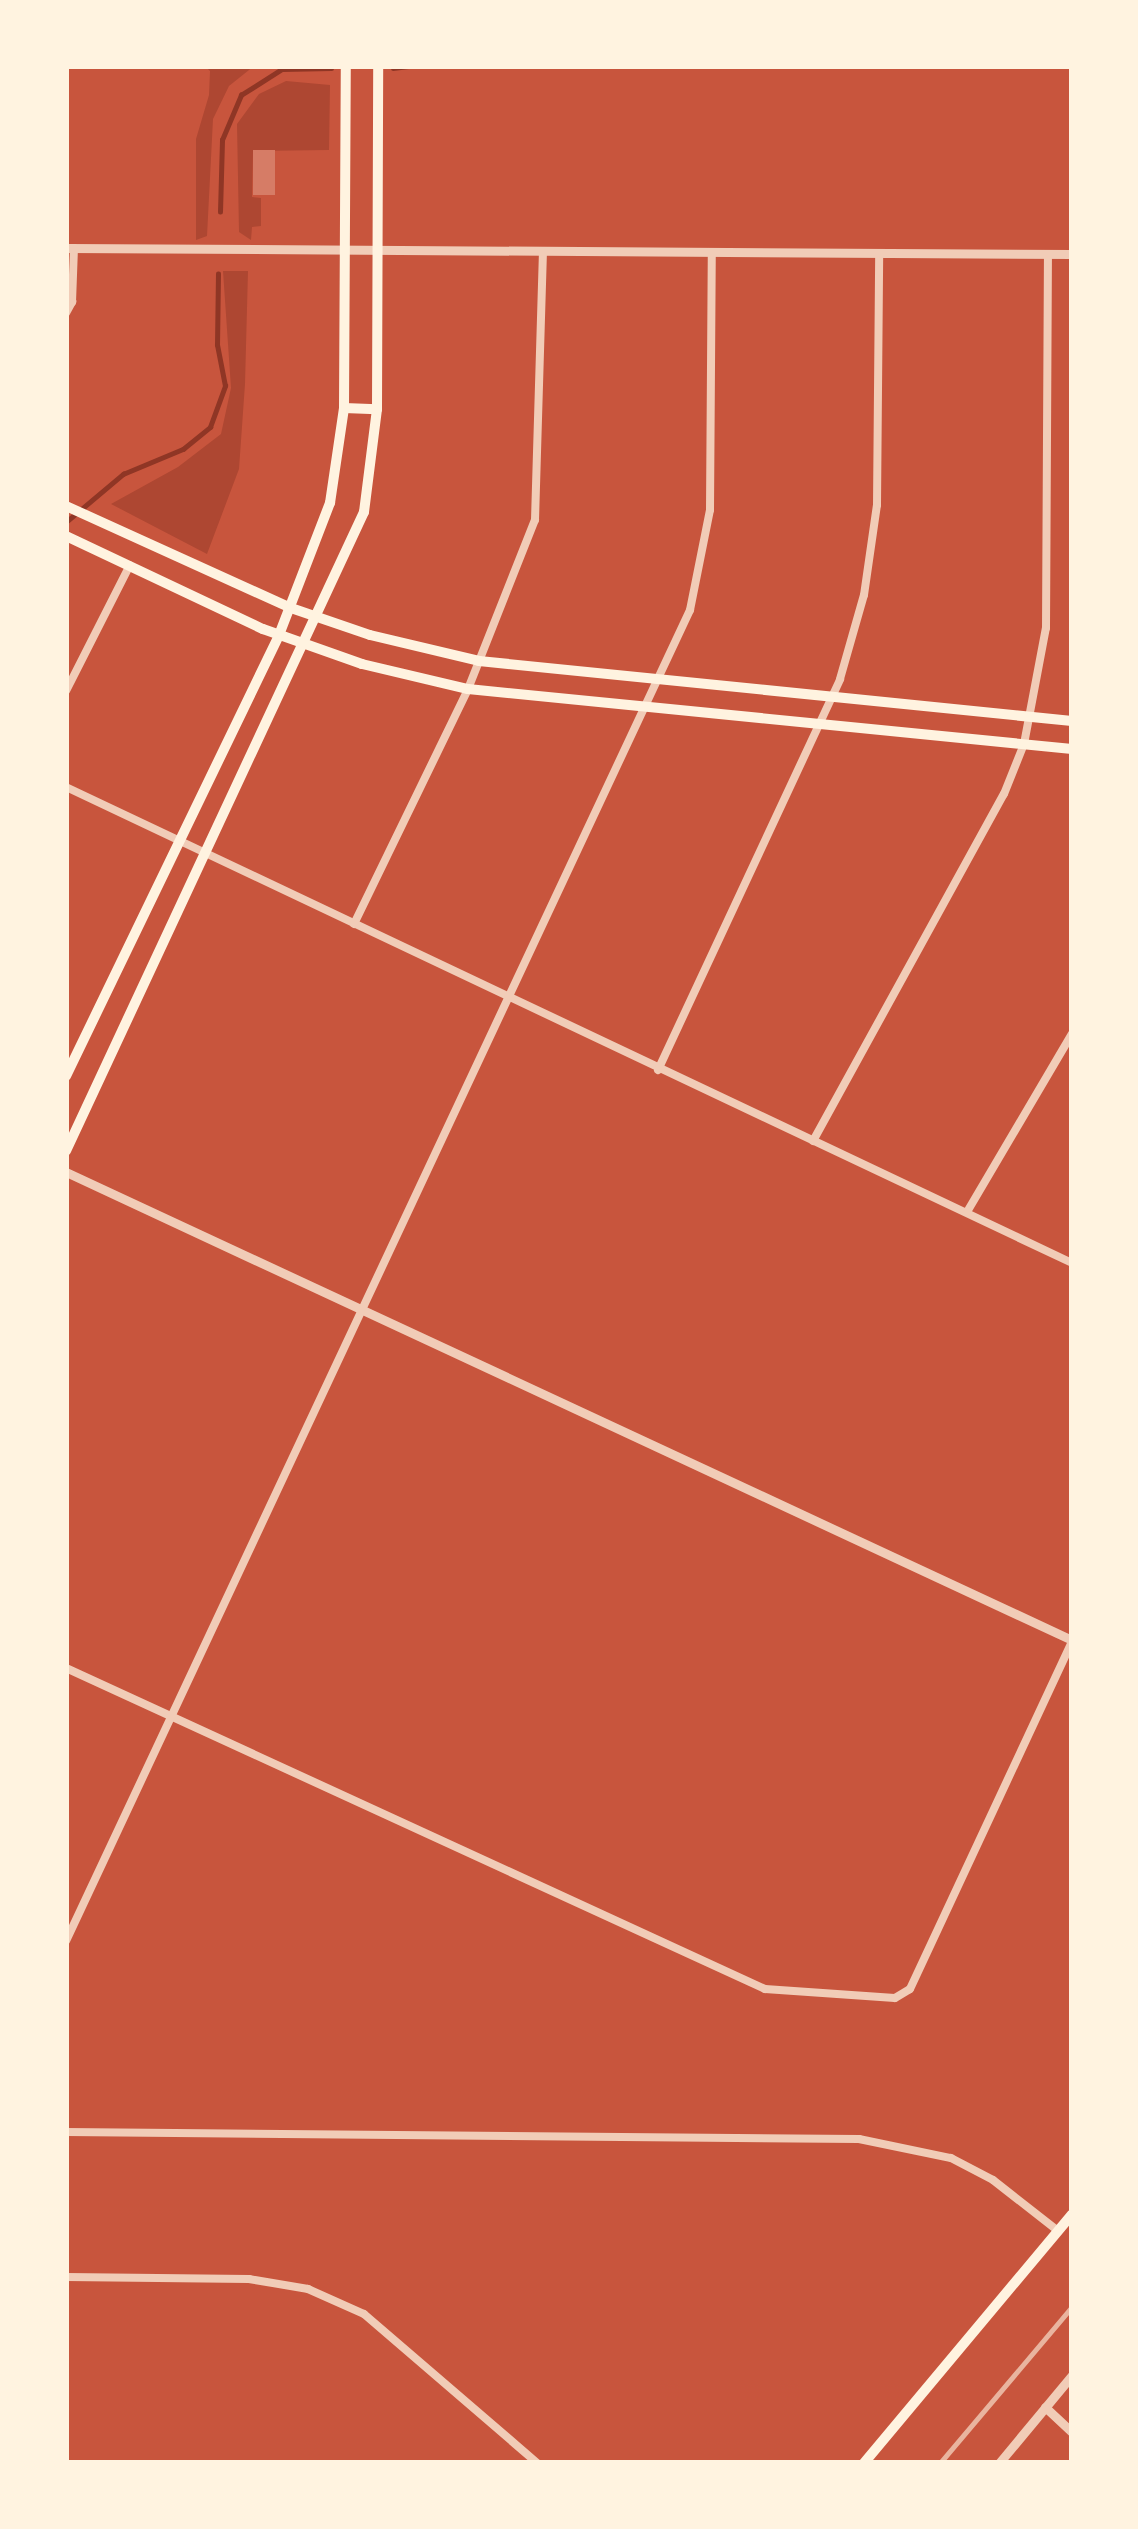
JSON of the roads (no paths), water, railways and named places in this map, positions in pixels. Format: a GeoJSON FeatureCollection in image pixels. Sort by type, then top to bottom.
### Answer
{"type":"FeatureCollection","features":[{"type":"Feature","properties":{"kind":"main road"},"geometry":{"type":"LineString","coordinates":[[66,1076],[292,608],[330,503],[344,408],[346,66]]}},
{"type":"Feature","properties":{"kind":"main road"},"geometry":{"type":"LineString","coordinates":[[66,1151],[319,618],[364,512],[377,410],[378,66]]}},
{"type":"Feature","properties":{"kind":"main road"},"geometry":{"type":"LineString","coordinates":[[344,408],[377,410]]}},
{"type":"Feature","properties":{"kind":"main road"},"geometry":{"type":"LineString","coordinates":[[66,506],[292,608],[479,661],[1072,721]]}},
{"type":"Feature","properties":{"kind":"main road"},"geometry":{"type":"LineString","coordinates":[[66,536],[279,635],[468,689],[1072,749]]}},
{"type":"Feature","properties":{"kind":"main road"},"geometry":{"type":"LineString","coordinates":[[104,998],[129,1011]]}},
{"type":"Feature","properties":{"kind":"main road"},"geometry":{"type":"LineString","coordinates":[[864,2463],[1072,2214]]}},
{"type":"Feature","properties":{"kind":"street"},"geometry":{"type":"LineString","coordinates":[[66,313],[72,302],[70,248],[1072,254]]}},
{"type":"Feature","properties":{"kind":"street"},"geometry":{"type":"LineString","coordinates":[[354,924],[468,689],[535,520],[543,251]]}},
{"type":"Feature","properties":{"kind":"street"},"geometry":{"type":"LineString","coordinates":[[66,1941],[690,610],[707,537],[712,252]]}},
{"type":"Feature","properties":{"kind":"street"},"geometry":{"type":"LineString","coordinates":[[658,1070],[820,725],[864,595],[874,536],[878,253]]}},
{"type":"Feature","properties":{"kind":"street"},"geometry":{"type":"LineString","coordinates":[[813,1141],[1004,794],[1024,744],[1046,628],[1048,254]]}},
{"type":"Feature","properties":{"kind":"street"},"geometry":{"type":"LineString","coordinates":[[66,692],[130,565]]}},
{"type":"Feature","properties":{"kind":"street"},"geometry":{"type":"LineString","coordinates":[[66,787],[507,1000],[1072,1263]]}},
{"type":"Feature","properties":{"kind":"street"},"geometry":{"type":"LineString","coordinates":[[967,1212],[1072,1034]]}},
{"type":"Feature","properties":{"kind":"street"},"geometry":{"type":"LineString","coordinates":[[66,1172],[1072,1641],[910,1989],[895,1998],[765,1989],[66,1668]]}},
{"type":"Feature","properties":{"kind":"street"},"geometry":{"type":"LineString","coordinates":[[66,2132],[859,2139],[951,2158],[993,2180],[1058,2231]]}},
{"type":"Feature","properties":{"kind":"street"},"geometry":{"type":"LineString","coordinates":[[66,2277],[249,2279],[308,2289],[364,2314],[537,2463]]}},
{"type":"Feature","properties":{"kind":"street"},"geometry":{"type":"LineString","coordinates":[[999,2463],[1072,2375]]}},
{"type":"Feature","properties":{"kind":"street"},"geometry":{"type":"LineString","coordinates":[[1045,2407],[1072,2432]]}},
{"type":"Feature","properties":{"kind":"waterway"},"geometry":{"type":"LineString","coordinates":[[393,68],[410,66]]}},
{"type":"Feature","properties":{"kind":"waterway"},"geometry":{"type":"LineString","coordinates":[[220,212],[222,140],[241,95],[282,69],[331,68]]}},
{"type":"Feature","properties":{"kind":"waterway"},"geometry":{"type":"LineString","coordinates":[[66,522],[123,474],[183,449],[210,427],[225,386],[217,345],[218,274]]}},
{"type":"Feature","properties":{"kind":"railway"},"geometry":{"type":"LineString","coordinates":[[940,2463],[1072,2307]]}}]}
